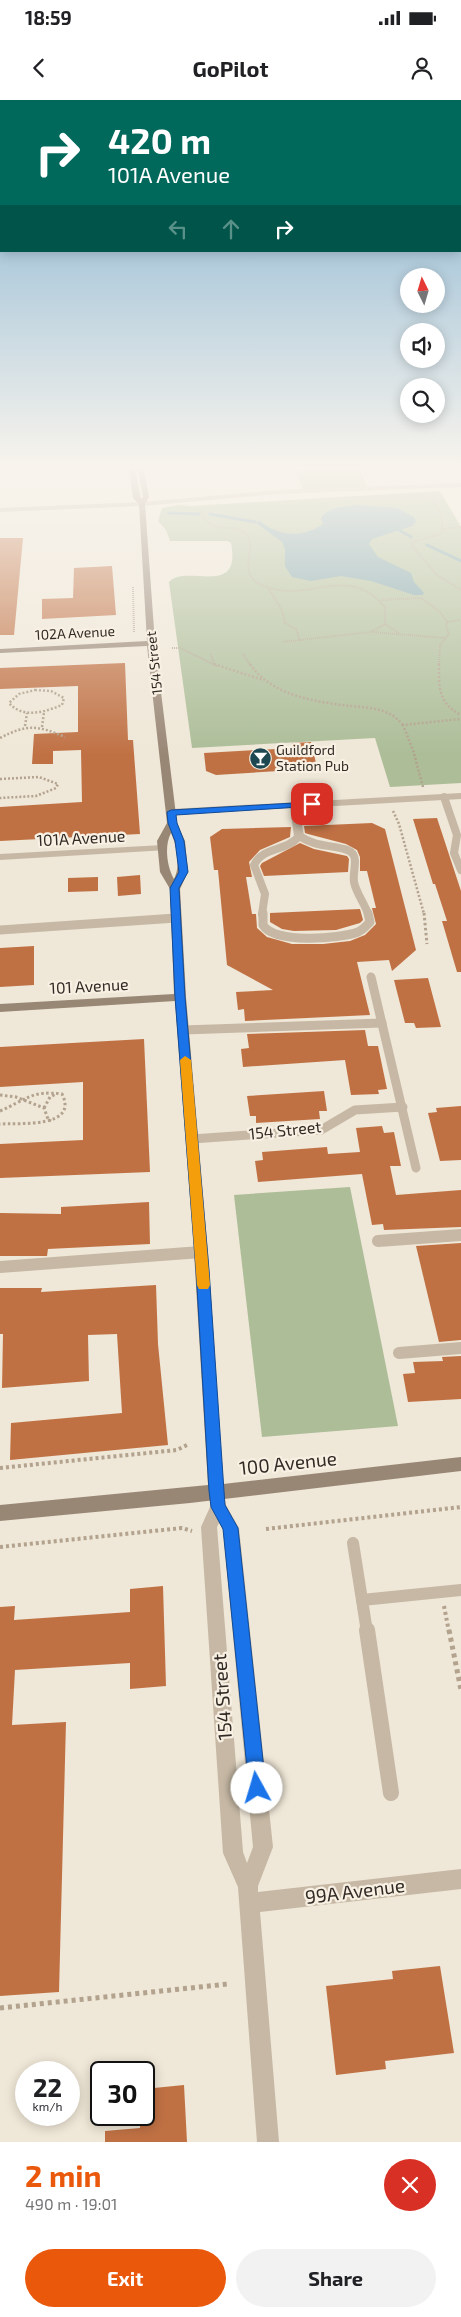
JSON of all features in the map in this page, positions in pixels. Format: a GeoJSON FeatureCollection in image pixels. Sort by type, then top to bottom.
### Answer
{"type":"FeatureCollection","features":[{"type":"Feature","properties":{"kind":"main road","name":"154 Street"},"geometry":{"type":"LineString","coordinates":[[146,565],[151,643],[172,818],[180,841],[183,872],[174,888]]}},
{"type":"Feature","properties":{"kind":"main road","name":"102A Avenue"},"geometry":{"type":"LineString","coordinates":[[0,651],[151,643]]}},
{"type":"Feature","properties":{"kind":"main road","name":"154 Street"},"geometry":{"type":"LineString","coordinates":[[172,818],[162,841],[165,872],[174,888],[180,997],[201,1252],[217,1499]]}},
{"type":"Feature","properties":{"kind":"main road","name":"101 Avenue"},"geometry":{"type":"LineString","coordinates":[[0,1008],[180,997]]}},
{"type":"Feature","properties":{"kind":"main road","name":"100 Avenue"},"geometry":{"type":"LineString","coordinates":[[0,1512],[217,1499],[461,1464]]}},
{"type":"Feature","properties":{"kind":"street"},"geometry":{"type":"LineString","coordinates":[[172,818],[294,806],[461,796]]}},
{"type":"Feature","properties":{"kind":"street"},"geometry":{"type":"LineString","coordinates":[[294,806],[299,836]]}},
{"type":"Feature","properties":{"kind":"street","name":"101A Avenue"},"geometry":{"type":"LineString","coordinates":[[0,857],[163,848]]}},
{"type":"Feature","properties":{"kind":"street","name":"154 Street"},"geometry":{"type":"LineString","coordinates":[[217,1499],[231,1528],[263,1847],[249,1894]]}},
{"type":"Feature","properties":{"kind":"street","name":"154 Street"},"geometry":{"type":"LineString","coordinates":[[217,1499],[208,1527],[234,1853],[249,1894],[268,2142]]}},
{"type":"Feature","properties":{"kind":"street","name":"99A Avenue"},"geometry":{"type":"LineString","coordinates":[[249,1894],[461,1879]]}},
{"type":"Feature","properties":{"kind":"lane"},"geometry":{"type":"LineString","coordinates":[[444,797],[459,835],[454,853],[461,870]]}},
{"type":"Feature","properties":{"kind":"lane"},"geometry":{"type":"LineString","coordinates":[[299,836],[312,844],[346,850],[354,856],[356,862],[354,882],[368,912],[370,922],[364,930],[348,934],[288,937],[276,935],[264,927],[261,920],[264,894],[254,866],[255,861],[263,853],[290,846],[299,836]]}},
{"type":"Feature","properties":{"kind":"lane"},"geometry":{"type":"LineString","coordinates":[[0,930],[176,918]]}},
{"type":"Feature","properties":{"kind":"lane"},"geometry":{"type":"LineString","coordinates":[[371,977],[416,1168]]}},
{"type":"Feature","properties":{"kind":"lane"},"geometry":{"type":"LineString","coordinates":[[183,1030],[382,1023]]}},
{"type":"Feature","properties":{"kind":"lane","name":"154 Street"},"geometry":{"type":"LineString","coordinates":[[192,1139],[321,1130],[355,1110],[403,1107]]}},
{"type":"Feature","properties":{"kind":"lane"},"geometry":{"type":"LineString","coordinates":[[378,1241],[461,1235]]}},
{"type":"Feature","properties":{"kind":"lane"},"geometry":{"type":"LineString","coordinates":[[0,1267],[201,1252]]}},
{"type":"Feature","properties":{"kind":"lane"},"geometry":{"type":"LineString","coordinates":[[399,1354],[461,1348]]}},
{"type":"Feature","properties":{"kind":"lane"},"geometry":{"type":"LineString","coordinates":[[353,1543],[391,1793]]}},
{"type":"Feature","properties":{"kind":"lane"},"geometry":{"type":"LineString","coordinates":[[362,1600],[461,1590]]}},
{"type":"Feature","properties":{"kind":"path"},"geometry":{"type":"LineString","coordinates":[[246,565],[248,571],[257,582],[268,589],[282,610],[285,623],[298,630],[300,640]]}},
{"type":"Feature","properties":{"kind":"path"},"geometry":{"type":"LineString","coordinates":[[429,565],[437,575],[461,590]]}},
{"type":"Feature","properties":{"kind":"path"},"geometry":{"type":"LineString","coordinates":[[268,589],[294,591],[345,586],[357,588],[381,600],[421,598],[440,612],[447,622],[446,626],[449,634],[440,645],[438,671],[442,699],[450,709],[461,715]]}},
{"type":"Feature","properties":{"kind":"path"},"geometry":{"type":"LineString","coordinates":[[381,600],[385,607],[385,624]]}},
{"type":"Feature","properties":{"kind":"path"},"geometry":{"type":"LineString","coordinates":[[447,622],[461,620]]}},
{"type":"Feature","properties":{"kind":"path"},"geometry":{"type":"LineString","coordinates":[[371,632],[385,624]]}},
{"type":"Feature","properties":{"kind":"path"},"geometry":{"type":"LineString","coordinates":[[385,624],[400,634]]}},
{"type":"Feature","properties":{"kind":"path"},"geometry":{"type":"LineString","coordinates":[[282,642],[371,632],[446,638]]}},
{"type":"Feature","properties":{"kind":"path"},"geometry":{"type":"LineString","coordinates":[[172,648],[180,648],[222,669],[264,680]]}},
{"type":"Feature","properties":{"kind":"path"},"geometry":{"type":"LineString","coordinates":[[211,654],[214,664]]}},
{"type":"Feature","properties":{"kind":"path"},"geometry":{"type":"LineString","coordinates":[[243,654],[264,680],[276,688],[311,700],[368,707],[391,712],[403,725],[413,750],[424,790]]}},
{"type":"Feature","properties":{"kind":"path"},"geometry":{"type":"LineString","coordinates":[[41,690],[64,698],[62,705],[44,712],[27,713],[10,706],[9,703],[12,698],[25,692],[41,690]]}},
{"type":"Feature","properties":{"kind":"path"},"geometry":{"type":"LineString","coordinates":[[42,727],[44,712]]}},
{"type":"Feature","properties":{"kind":"path"},"geometry":{"type":"LineString","coordinates":[[25,726],[27,713]]}},
{"type":"Feature","properties":{"kind":"path"},"geometry":{"type":"LineString","coordinates":[[403,725],[461,719]]}},
{"type":"Feature","properties":{"kind":"path"},"geometry":{"type":"LineString","coordinates":[[0,738],[25,726],[42,727],[65,737]]}},
{"type":"Feature","properties":{"kind":"path"},"geometry":{"type":"LineString","coordinates":[[0,779],[42,778],[50,779],[58,784],[50,792],[31,797],[0,798]]}},
{"type":"Feature","properties":{"kind":"path"},"geometry":{"type":"LineString","coordinates":[[392,808],[399,822],[410,866],[415,876],[426,921],[428,944]]}},
{"type":"Feature","properties":{"kind":"path"},"geometry":{"type":"LineString","coordinates":[[0,1112],[21,1099],[39,1092],[62,1094],[66,1101],[66,1109],[61,1116],[51,1121],[0,1124]]}},
{"type":"Feature","properties":{"kind":"path"},"geometry":{"type":"LineString","coordinates":[[44,1108],[50,1098],[57,1093]]}},
{"type":"Feature","properties":{"kind":"path"},"geometry":{"type":"LineString","coordinates":[[0,1095],[21,1099],[44,1108],[48,1119],[51,1121]]}},
{"type":"Feature","properties":{"kind":"path"},"geometry":{"type":"LineString","coordinates":[[0,1468],[177,1450],[187,1446]]}},
{"type":"Feature","properties":{"kind":"path"},"geometry":{"type":"LineString","coordinates":[[266,1529],[461,1507]]}},
{"type":"Feature","properties":{"kind":"path"},"geometry":{"type":"LineString","coordinates":[[0,1547],[182,1528],[192,1531]]}},
{"type":"Feature","properties":{"kind":"path"},"geometry":{"type":"LineString","coordinates":[[444,1606],[461,1690]]}},
{"type":"Feature","properties":{"kind":"path"},"geometry":{"type":"LineString","coordinates":[[0,2008],[228,1984]]}},
{"type":"Feature","properties":{"kind":"green space"},"geometry":{"type":"Polygon","coordinates":[[[230,565],[461,565],[461,783],[390,787],[375,738],[192,748],[169,582],[177,577],[221,575],[228,570],[230,565]]]}},
{"type":"Feature","properties":{"kind":"green space"},"geometry":{"type":"Polygon","coordinates":[[[350,1187],[398,1426],[262,1437],[234,1195],[350,1187]]]}},
{"type":"Feature","properties":{"kind":"water"},"geometry":{"type":"Polygon","coordinates":[[[395,565],[411,573],[414,582],[424,593],[422,595],[414,595],[371,581],[341,576],[311,581],[292,577],[285,566],[395,565]]]}},
{"type":"Feature","properties":{"kind":"building"},"geometry":{"type":"Polygon","coordinates":[[[0,565],[20,565],[14,635],[0,635],[0,565]]]}},
{"type":"Feature","properties":{"kind":"building"},"geometry":{"type":"Polygon","coordinates":[[[112,566],[116,615],[42,619],[42,599],[73,598],[74,568],[112,566]]]}},
{"type":"Feature","properties":{"kind":"building"},"geometry":{"type":"Polygon","coordinates":[[[125,663],[128,740],[133,740],[140,834],[0,841],[0,807],[82,802],[81,750],[53,751],[53,764],[32,764],[34,734],[78,732],[78,686],[0,689],[0,668],[125,663]]]}},
{"type":"Feature","properties":{"kind":"building","name":"Guildford Station Pub"},"geometry":{"type":"Polygon","coordinates":[[[311,742],[316,763],[310,763],[311,769],[216,775],[206,771],[204,753],[293,748],[292,743],[311,742]]]}},
{"type":"Feature","properties":{"kind":"building"},"geometry":{"type":"Polygon","coordinates":[[[437,818],[461,891],[461,972],[457,972],[442,921],[447,921],[435,884],[433,884],[413,819],[437,818]]]}},
{"type":"Feature","properties":{"kind":"building"},"geometry":{"type":"Polygon","coordinates":[[[372,823],[385,829],[416,950],[392,971],[389,960],[357,962],[370,1015],[245,1021],[244,1009],[238,1010],[236,992],[273,990],[227,965],[218,870],[214,870],[210,837],[222,829],[291,827],[290,837],[260,850],[249,862],[252,877],[246,877],[252,914],[256,914],[257,928],[267,937],[292,944],[323,944],[350,941],[365,935],[376,924],[372,908],[376,908],[367,871],[360,871],[360,857],[357,850],[346,844],[305,833],[304,826],[372,823]]]}},
{"type":"Feature","properties":{"kind":"building"},"geometry":{"type":"Polygon","coordinates":[[[300,843],[314,849],[347,856],[349,859],[348,872],[264,876],[260,866],[262,863],[300,843]]]}},
{"type":"Feature","properties":{"kind":"building"},"geometry":{"type":"Polygon","coordinates":[[[140,875],[141,894],[118,896],[117,877],[140,875]]]}},
{"type":"Feature","properties":{"kind":"building"},"geometry":{"type":"Polygon","coordinates":[[[98,877],[98,891],[68,892],[68,878],[98,877]]]}},
{"type":"Feature","properties":{"kind":"building"},"geometry":{"type":"Polygon","coordinates":[[[360,909],[363,920],[360,923],[336,930],[294,931],[282,929],[270,922],[270,913],[360,909]]]}},
{"type":"Feature","properties":{"kind":"building"},"geometry":{"type":"Polygon","coordinates":[[[34,946],[34,985],[0,987],[0,948],[34,946]]]}},
{"type":"Feature","properties":{"kind":"building"},"geometry":{"type":"Polygon","coordinates":[[[428,978],[441,1027],[416,1028],[414,1023],[405,1023],[394,980],[428,978]]]}},
{"type":"Feature","properties":{"kind":"building"},"geometry":{"type":"Polygon","coordinates":[[[365,1030],[368,1046],[378,1046],[387,1089],[378,1090],[379,1094],[351,1095],[345,1060],[243,1067],[241,1049],[249,1048],[247,1034],[365,1030]]]}},
{"type":"Feature","properties":{"kind":"building"},"geometry":{"type":"Polygon","coordinates":[[[144,1039],[150,1172],[0,1178],[0,1144],[83,1140],[83,1082],[0,1087],[0,1047],[144,1039]]]}},
{"type":"Feature","properties":{"kind":"building"},"geometry":{"type":"Polygon","coordinates":[[[324,1091],[327,1111],[319,1111],[320,1119],[256,1123],[256,1116],[250,1116],[247,1096],[324,1091]]]}},
{"type":"Feature","properties":{"kind":"building"},"geometry":{"type":"Polygon","coordinates":[[[461,1106],[461,1160],[440,1161],[428,1113],[437,1112],[436,1108],[461,1106]]]}},
{"type":"Feature","properties":{"kind":"building"},"geometry":{"type":"Polygon","coordinates":[[[382,1126],[384,1133],[394,1132],[401,1166],[390,1166],[396,1195],[461,1190],[461,1227],[384,1230],[383,1224],[372,1225],[362,1174],[258,1182],[255,1161],[263,1160],[262,1152],[327,1147],[328,1154],[360,1152],[356,1128],[382,1126]]]}},
{"type":"Feature","properties":{"kind":"building"},"geometry":{"type":"Polygon","coordinates":[[[149,1202],[150,1244],[48,1249],[47,1256],[0,1256],[0,1213],[61,1214],[61,1207],[149,1202]]]}},
{"type":"Feature","properties":{"kind":"building"},"geometry":{"type":"Polygon","coordinates":[[[461,1243],[461,1340],[439,1342],[416,1246],[461,1243]]]}},
{"type":"Feature","properties":{"kind":"building"},"geometry":{"type":"Polygon","coordinates":[[[156,1285],[158,1344],[168,1445],[10,1460],[11,1423],[122,1413],[117,1334],[88,1335],[89,1381],[2,1388],[3,1334],[0,1334],[0,1288],[42,1288],[41,1292],[156,1285]]]}},
{"type":"Feature","properties":{"kind":"building"},"geometry":{"type":"Polygon","coordinates":[[[461,1356],[461,1399],[408,1402],[403,1374],[415,1373],[413,1362],[443,1361],[442,1357],[461,1356]]]}},
{"type":"Feature","properties":{"kind":"building"},"geometry":{"type":"Polygon","coordinates":[[[163,1586],[166,1686],[130,1689],[130,1663],[15,1670],[12,1725],[66,1722],[59,1992],[0,1996],[0,1607],[15,1606],[14,1620],[130,1612],[130,1589],[163,1586]]]}},
{"type":"Feature","properties":{"kind":"building"},"geometry":{"type":"Polygon","coordinates":[[[440,1966],[454,2053],[385,2061],[386,2069],[336,2075],[326,1986],[393,1979],[392,1971],[440,1966]]]}},
{"type":"Feature","properties":{"kind":"building"},"geometry":{"type":"Polygon","coordinates":[[[184,2085],[187,2142],[105,2142],[105,2131],[155,2126],[155,2088],[184,2085]]]}},
{"type":"Feature","properties":{"kind":"slow traffic"},"geometry":{"type":"LineString","coordinates":[[185,1060],[204,1285]]}},
{"type":"Feature","properties":{"kind":"place","name":"Guildford Station Pub"},"geometry":{"type":"Point","coordinates":[260,758]}},
{"type":"Feature","properties":{"kind":"route"},"geometry":{"type":"LineString","coordinates":[[257,1788],[231,1528],[218,1507],[216,1491],[215,1447],[203,1270],[180,997],[174,888],[182,877],[183,872],[180,841],[172,823],[171,812],[312,804]]}}]}
